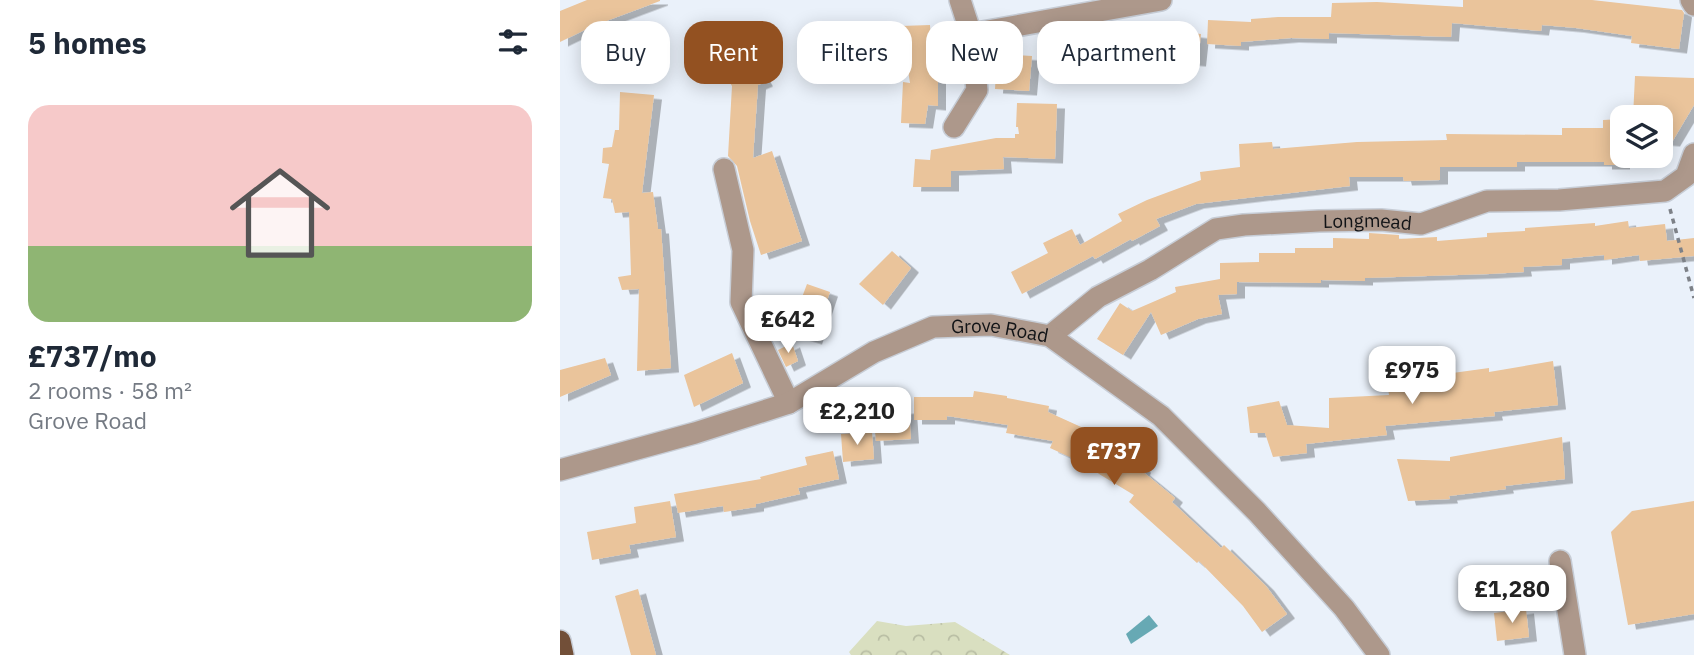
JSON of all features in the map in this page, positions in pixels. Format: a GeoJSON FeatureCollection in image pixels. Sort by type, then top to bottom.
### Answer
{"type":"FeatureCollection","features":[{"type":"Feature","properties":{"kind":"main road"},"geometry":{"type":"LineString","coordinates":[[560,641],[564,655]]}},
{"type":"Feature","properties":{"kind":"street"},"geometry":{"type":"LineString","coordinates":[[960,0],[967,21]]}},
{"type":"Feature","properties":{"kind":"street"},"geometry":{"type":"LineString","coordinates":[[1023,25],[1161,0]]}},
{"type":"Feature","properties":{"kind":"street"},"geometry":{"type":"LineString","coordinates":[[1691,0],[1694,5]]}},
{"type":"Feature","properties":{"kind":"street"},"geometry":{"type":"LineString","coordinates":[[954,127],[977,90],[976,84]]}},
{"type":"Feature","properties":{"kind":"street"},"geometry":{"type":"LineString","coordinates":[[1665,191],[1686,176],[1694,153]]}},
{"type":"Feature","properties":{"kind":"street"},"geometry":{"type":"LineString","coordinates":[[724,169],[743,250],[741,302],[789,403]]}},
{"type":"Feature","properties":{"kind":"street","name":"Longmead"},"geometry":{"type":"LineString","coordinates":[[1050,337],[1098,297],[1150,270],[1216,229],[1319,221],[1381,220],[1421,224],[1488,201],[1559,200],[1665,191]]}},
{"type":"Feature","properties":{"kind":"street","name":"Grove Road"},"geometry":{"type":"LineString","coordinates":[[560,470],[695,433],[789,403],[874,352],[933,327],[991,325],[1050,337],[1161,416],[1257,512],[1344,608],[1378,655]]}},
{"type":"Feature","properties":{"kind":"street"},"geometry":{"type":"LineString","coordinates":[[1560,561],[1575,655]]}},
{"type":"Feature","properties":{"kind":"path"},"geometry":{"type":"LineString","coordinates":[[1665,191],[1694,298]]}},
{"type":"Feature","properties":{"kind":"green space"},"geometry":{"type":"Polygon","coordinates":[[[877,621],[906,626],[955,622],[1010,655],[851,655],[849,652],[877,621]]]}},
{"type":"Feature","properties":{"kind":"water"},"geometry":{"type":"Polygon","coordinates":[[[1149,615],[1158,626],[1131,644],[1126,634],[1149,615]]]}},
{"type":"Feature","properties":{"kind":"building"},"geometry":{"type":"Polygon","coordinates":[[[587,0],[660,0],[606,21],[581,21],[581,32],[560,42],[560,11],[587,0]]]}},
{"type":"Feature","properties":{"kind":"building"},"geometry":{"type":"Polygon","coordinates":[[[1463,0],[1592,0],[1682,10],[1684,13],[1679,49],[1631,43],[1632,36],[1576,28],[1542,25],[1541,31],[1452,23],[1451,37],[1329,33],[1329,39],[1291,38],[1241,42],[1241,46],[1207,44],[1208,20],[1251,22],[1251,19],[1278,17],[1331,17],[1332,3],[1377,2],[1463,7],[1463,0]]]}},
{"type":"Feature","properties":{"kind":"building"},"geometry":{"type":"Polygon","coordinates":[[[926,25],[926,84],[938,84],[938,106],[928,105],[925,124],[901,123],[903,84],[912,84],[912,26],[926,25]]]}},
{"type":"Feature","properties":{"kind":"building"},"geometry":{"type":"Polygon","coordinates":[[[1023,55],[1032,56],[1029,91],[995,89],[995,84],[1023,84],[1023,55]]]}},
{"type":"Feature","properties":{"kind":"building"},"geometry":{"type":"Polygon","coordinates":[[[1635,76],[1694,78],[1694,105],[1673,140],[1673,105],[1634,105],[1635,76]]]}},
{"type":"Feature","properties":{"kind":"building"},"geometry":{"type":"Polygon","coordinates":[[[731,84],[760,84],[758,85],[753,158],[772,151],[802,241],[761,255],[737,166],[728,156],[731,84]]]}},
{"type":"Feature","properties":{"kind":"building"},"geometry":{"type":"Polygon","coordinates":[[[620,92],[654,95],[642,193],[653,192],[658,229],[661,229],[671,368],[637,371],[639,289],[622,290],[618,277],[631,275],[629,212],[615,213],[612,199],[603,198],[609,164],[602,163],[603,148],[612,147],[615,130],[619,130],[620,92]]]}},
{"type":"Feature","properties":{"kind":"building"},"geometry":{"type":"Polygon","coordinates":[[[1017,103],[1057,104],[1055,159],[1003,157],[1004,169],[951,171],[951,187],[913,187],[915,159],[930,160],[931,150],[996,138],[1015,138],[1015,134],[1019,134],[1016,127],[1017,103]]]}},
{"type":"Feature","properties":{"kind":"building"},"geometry":{"type":"Polygon","coordinates":[[[1603,120],[1610,120],[1610,165],[1604,165],[1604,162],[1517,162],[1517,167],[1440,167],[1440,180],[1404,181],[1403,177],[1349,177],[1350,186],[1196,204],[1156,219],[1160,226],[1095,259],[1093,256],[1022,294],[1011,272],[1048,253],[1043,243],[1072,229],[1080,245],[1122,221],[1118,214],[1201,180],[1200,172],[1240,167],[1239,144],[1272,142],[1273,149],[1357,142],[1447,140],[1446,134],[1562,135],[1562,128],[1603,128],[1603,120]]]}},
{"type":"Feature","properties":{"kind":"building"},"geometry":{"type":"Polygon","coordinates":[[[1628,221],[1629,228],[1665,224],[1667,241],[1694,238],[1694,256],[1640,261],[1639,255],[1604,260],[1604,255],[1562,259],[1562,265],[1523,267],[1524,272],[1489,274],[1365,278],[1365,281],[1321,280],[1321,283],[1237,282],[1237,294],[1218,295],[1222,314],[1198,319],[1161,335],[1151,312],[1123,355],[1097,339],[1120,303],[1132,311],[1176,292],[1175,287],[1220,279],[1220,263],[1259,262],[1259,253],[1295,253],[1295,248],[1333,248],[1333,238],[1369,239],[1369,233],[1399,235],[1399,239],[1437,237],[1437,241],[1487,237],[1487,233],[1525,231],[1525,228],[1595,223],[1595,226],[1628,221]]]}},
{"type":"Feature","properties":{"kind":"building"},"geometry":{"type":"Polygon","coordinates":[[[892,251],[911,268],[883,305],[859,284],[892,251]]]}},
{"type":"Feature","properties":{"kind":"building"},"geometry":{"type":"Polygon","coordinates":[[[807,284],[830,292],[814,340],[789,332],[807,284]]]}},
{"type":"Feature","properties":{"kind":"building"},"geometry":{"type":"Polygon","coordinates":[[[792,343],[798,361],[786,367],[778,350],[792,343]]]}},
{"type":"Feature","properties":{"kind":"building"},"geometry":{"type":"Polygon","coordinates":[[[732,353],[743,383],[694,407],[684,375],[732,353]]]}},
{"type":"Feature","properties":{"kind":"building"},"geometry":{"type":"Polygon","coordinates":[[[605,358],[611,375],[560,397],[560,370],[605,358]]]}},
{"type":"Feature","properties":{"kind":"building"},"geometry":{"type":"Polygon","coordinates":[[[1553,361],[1558,405],[1494,412],[1495,416],[1385,426],[1387,435],[1306,444],[1307,453],[1273,457],[1265,433],[1250,433],[1247,407],[1279,401],[1287,425],[1329,428],[1329,398],[1389,395],[1387,382],[1489,368],[1489,372],[1553,361]]]}},
{"type":"Feature","properties":{"kind":"building"},"geometry":{"type":"Polygon","coordinates":[[[974,391],[1049,406],[1048,412],[1101,436],[1099,441],[1143,468],[1142,471],[1175,498],[1172,502],[1221,548],[1224,545],[1266,586],[1287,614],[1262,632],[1243,606],[1199,561],[1197,563],[1129,502],[1134,495],[1091,469],[1092,467],[1050,448],[1053,441],[1006,433],[1008,425],[947,416],[947,420],[914,420],[914,397],[973,397],[974,391]]]}},
{"type":"Feature","properties":{"kind":"building"},"geometry":{"type":"Polygon","coordinates":[[[909,409],[911,439],[876,441],[873,412],[909,409]]]}},
{"type":"Feature","properties":{"kind":"building"},"geometry":{"type":"Polygon","coordinates":[[[872,432],[874,459],[843,462],[841,434],[872,432]]]}},
{"type":"Feature","properties":{"kind":"building"},"geometry":{"type":"Polygon","coordinates":[[[1562,437],[1565,479],[1505,486],[1506,489],[1449,496],[1450,499],[1408,501],[1397,459],[1450,461],[1450,457],[1562,437]]]}},
{"type":"Feature","properties":{"kind":"building"},"geometry":{"type":"Polygon","coordinates":[[[833,451],[839,479],[798,488],[800,494],[756,504],[756,507],[724,512],[723,506],[678,513],[674,494],[761,479],[760,477],[807,465],[805,457],[833,451]]]}},
{"type":"Feature","properties":{"kind":"building"},"geometry":{"type":"Polygon","coordinates":[[[670,501],[676,537],[629,545],[631,553],[592,560],[587,532],[636,523],[634,507],[670,501]]]}},
{"type":"Feature","properties":{"kind":"building"},"geometry":{"type":"Polygon","coordinates":[[[1694,501],[1694,614],[1628,625],[1611,532],[1632,511],[1694,501]]]}},
{"type":"Feature","properties":{"kind":"building"},"geometry":{"type":"Polygon","coordinates":[[[638,589],[656,655],[631,655],[615,596],[638,589]]]}},
{"type":"Feature","properties":{"kind":"building"},"geometry":{"type":"Polygon","coordinates":[[[1526,609],[1529,637],[1497,641],[1494,613],[1526,609]]]}}]}
